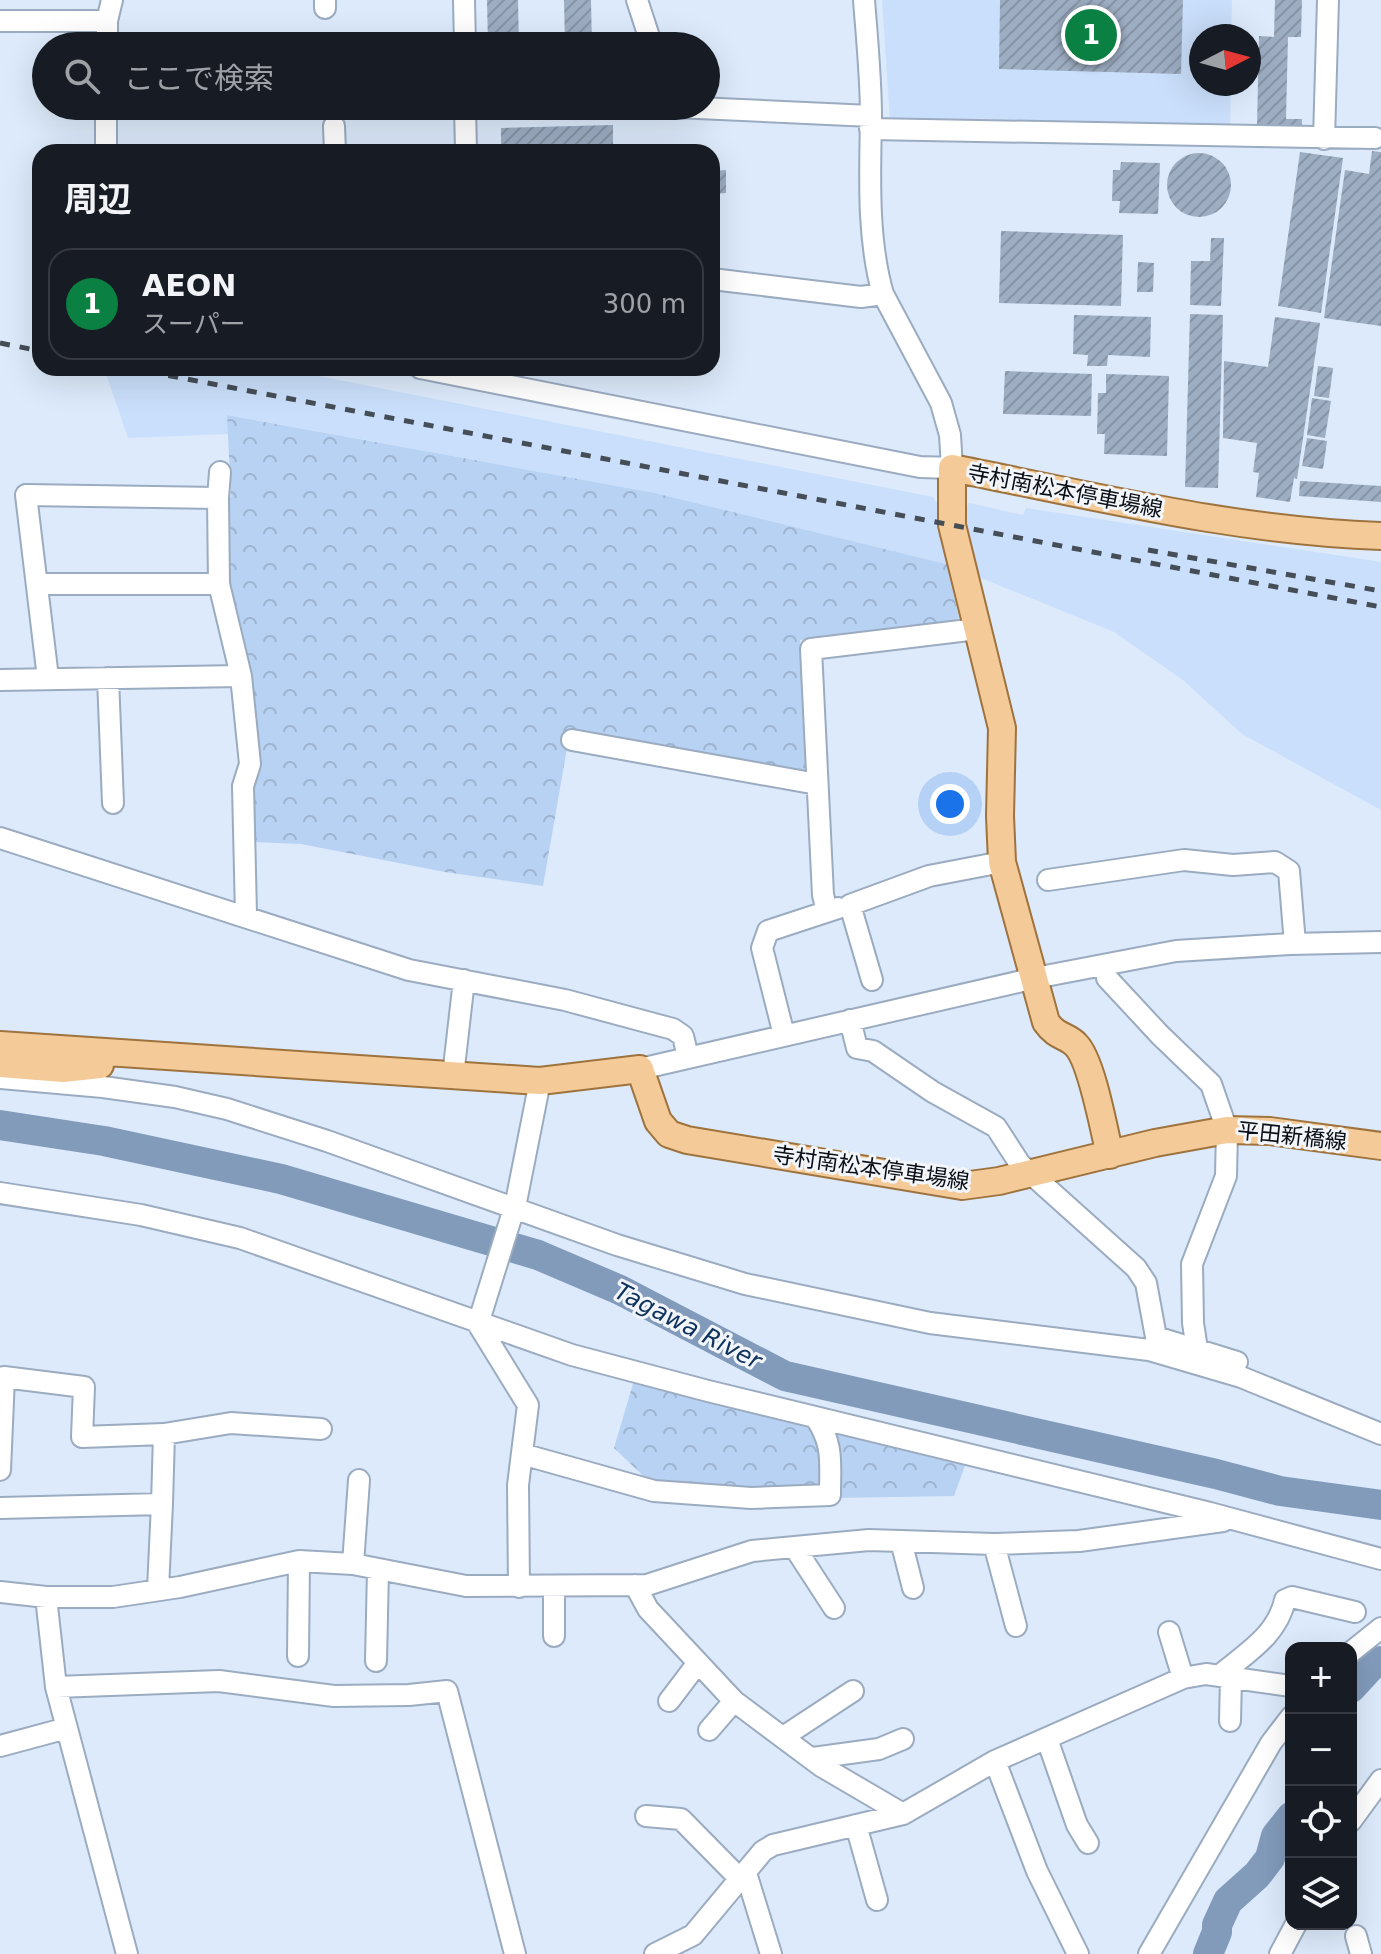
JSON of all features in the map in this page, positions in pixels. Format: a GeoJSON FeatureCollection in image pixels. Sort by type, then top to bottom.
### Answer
{"type":"FeatureCollection","features":[{"type":"Feature","properties":{"kind":"main road","name":"寺村南松本停車場線"},"geometry":{"type":"LineString","coordinates":[[640,1069],[658,1121],[669,1134],[687,1140],[962,1186],[1110,1155],[1087,1067],[1076,1044],[1054,1034],[1046,1022],[1002,862],[1002,728],[952,525],[952,468],[1226,523],[1381,536]]}},
{"type":"Feature","properties":{"kind":"main road"},"geometry":{"type":"LineString","coordinates":[[0,1045],[540,1081],[640,1069]]}},
{"type":"Feature","properties":{"kind":"main road"},"geometry":{"type":"LineString","coordinates":[[0,1064],[84,1068],[143,1056]]}},
{"type":"Feature","properties":{"kind":"main road","name":"平田新橋線"},"geometry":{"type":"LineString","coordinates":[[1110,1155],[1227,1130],[1270,1131],[1381,1146]]}},
{"type":"Feature","properties":{"kind":"street"},"geometry":{"type":"LineString","coordinates":[[107,32],[112,0]]}},
{"type":"Feature","properties":{"kind":"street"},"geometry":{"type":"LineString","coordinates":[[464,0],[465,32]]}},
{"type":"Feature","properties":{"kind":"street"},"geometry":{"type":"LineString","coordinates":[[637,0],[647,32]]}},
{"type":"Feature","properties":{"kind":"street"},"geometry":{"type":"LineString","coordinates":[[486,376],[920,467],[952,468],[950,435],[941,403],[883,294],[878,276],[864,0]]}},
{"type":"Feature","properties":{"kind":"street"},"geometry":{"type":"LineString","coordinates":[[1324,139],[1328,0]]}},
{"type":"Feature","properties":{"kind":"street"},"geometry":{"type":"LineString","coordinates":[[0,21],[107,21]]}},
{"type":"Feature","properties":{"kind":"street"},"geometry":{"type":"LineString","coordinates":[[720,111],[871,122],[1324,139],[1375,138]]}},
{"type":"Feature","properties":{"kind":"street"},"geometry":{"type":"LineString","coordinates":[[106,120],[106,144]]}},
{"type":"Feature","properties":{"kind":"street"},"geometry":{"type":"LineString","coordinates":[[465,120],[466,144]]}},
{"type":"Feature","properties":{"kind":"street"},"geometry":{"type":"LineString","coordinates":[[334,126],[335,144]]}},
{"type":"Feature","properties":{"kind":"street"},"geometry":{"type":"LineString","coordinates":[[720,280],[861,297],[883,294]]}},
{"type":"Feature","properties":{"kind":"street"},"geometry":{"type":"LineString","coordinates":[[220,472],[219,584],[241,676],[250,764],[243,786],[246,915]]}},
{"type":"Feature","properties":{"kind":"street"},"geometry":{"type":"LineString","coordinates":[[48,678],[26,495],[218,498]]}},
{"type":"Feature","properties":{"kind":"street"},"geometry":{"type":"LineString","coordinates":[[38,584],[219,584]]}},
{"type":"Feature","properties":{"kind":"street"},"geometry":{"type":"LineString","coordinates":[[827,911],[823,895],[811,649],[977,629]]}},
{"type":"Feature","properties":{"kind":"street"},"geometry":{"type":"LineString","coordinates":[[0,680],[241,676]]}},
{"type":"Feature","properties":{"kind":"street"},"geometry":{"type":"LineString","coordinates":[[108,678],[113,803]]}},
{"type":"Feature","properties":{"kind":"street"},"geometry":{"type":"LineString","coordinates":[[572,740],[817,784]]}},
{"type":"Feature","properties":{"kind":"street"},"geometry":{"type":"LineString","coordinates":[[0,838],[409,970],[565,1000],[673,1029],[683,1036],[688,1057]]}},
{"type":"Feature","properties":{"kind":"street"},"geometry":{"type":"LineString","coordinates":[[1048,880],[1184,860],[1233,865],[1275,862],[1289,871],[1295,944]]}},
{"type":"Feature","properties":{"kind":"street"},"geometry":{"type":"LineString","coordinates":[[784,1035],[762,948],[768,931],[929,876],[1002,862]]}},
{"type":"Feature","properties":{"kind":"street"},"geometry":{"type":"LineString","coordinates":[[850,905],[872,980]]}},
{"type":"Feature","properties":{"kind":"street"},"geometry":{"type":"LineString","coordinates":[[640,1069],[1035,978],[1176,951],[1381,942]]}},
{"type":"Feature","properties":{"kind":"street"},"geometry":{"type":"LineString","coordinates":[[1107,978],[1211,1084],[1227,1130],[1226,1176],[1192,1264],[1193,1323],[1197,1349]]}},
{"type":"Feature","properties":{"kind":"street"},"geometry":{"type":"LineString","coordinates":[[453,1076],[464,980]]}},
{"type":"Feature","properties":{"kind":"street"},"geometry":{"type":"LineString","coordinates":[[850,1020],[857,1048],[873,1051],[933,1092],[996,1127],[1020,1164],[1136,1268],[1146,1283],[1156,1337],[1248,1366],[1255,1375],[1255,1382]]}},
{"type":"Feature","properties":{"kind":"street"},"geometry":{"type":"LineString","coordinates":[[0,1078],[103,1087],[175,1097],[227,1109],[327,1141],[512,1212],[745,1284],[930,1323],[1149,1350],[1255,1382],[1381,1434]]}},
{"type":"Feature","properties":{"kind":"street"},"geometry":{"type":"LineString","coordinates":[[519,1587],[518,1485],[528,1405],[478,1322],[512,1212],[540,1081]]}},
{"type":"Feature","properties":{"kind":"street"},"geometry":{"type":"LineString","coordinates":[[0,1193],[141,1215],[240,1238],[587,1360],[1381,1559]]}},
{"type":"Feature","properties":{"kind":"street"},"geometry":{"type":"LineString","coordinates":[[0,1470],[4,1377],[84,1387],[82,1437],[164,1434],[231,1423],[321,1429]]}},
{"type":"Feature","properties":{"kind":"street"},"geometry":{"type":"LineString","coordinates":[[522,1454],[654,1491],[751,1498],[830,1495],[830,1446],[815,1417]]}},
{"type":"Feature","properties":{"kind":"street"},"geometry":{"type":"LineString","coordinates":[[158,1589],[164,1434]]}},
{"type":"Feature","properties":{"kind":"street"},"geometry":{"type":"LineString","coordinates":[[353,1564],[359,1480]]}},
{"type":"Feature","properties":{"kind":"street"},"geometry":{"type":"LineString","coordinates":[[0,1508],[162,1504]]}},
{"type":"Feature","properties":{"kind":"street"},"geometry":{"type":"LineString","coordinates":[[0,1592],[46,1597],[113,1597],[180,1587],[299,1561],[353,1564],[466,1586],[647,1585],[752,1551],[869,1540],[994,1544],[1079,1541],[1234,1520]]}},
{"type":"Feature","properties":{"kind":"street"},"geometry":{"type":"LineString","coordinates":[[901,1541],[913,1588]]}},
{"type":"Feature","properties":{"kind":"street"},"geometry":{"type":"LineString","coordinates":[[994,1544],[1016,1626]]}},
{"type":"Feature","properties":{"kind":"street"},"geometry":{"type":"LineString","coordinates":[[795,1548],[834,1608]]}},
{"type":"Feature","properties":{"kind":"street"},"geometry":{"type":"LineString","coordinates":[[298,1656],[299,1561]]}},
{"type":"Feature","properties":{"kind":"street"},"geometry":{"type":"LineString","coordinates":[[376,1661],[378,1569]]}},
{"type":"Feature","properties":{"kind":"street"},"geometry":{"type":"LineString","coordinates":[[635,1585],[648,1609],[734,1701],[821,1766],[903,1814]]}},
{"type":"Feature","properties":{"kind":"street"},"geometry":{"type":"LineString","coordinates":[[554,1586],[554,1636]]}},
{"type":"Feature","properties":{"kind":"street"},"geometry":{"type":"LineString","coordinates":[[46,1597],[56,1687],[127,1954]]}},
{"type":"Feature","properties":{"kind":"street"},"geometry":{"type":"LineString","coordinates":[[1225,1676],[1272,1632],[1282,1616],[1285,1600],[1292,1597],[1355,1612]]}},
{"type":"Feature","properties":{"kind":"street"},"geometry":{"type":"LineString","coordinates":[[1357,1647],[1381,1628]]}},
{"type":"Feature","properties":{"kind":"street"},"geometry":{"type":"LineString","coordinates":[[1169,1632],[1183,1678]]}},
{"type":"Feature","properties":{"kind":"street"},"geometry":{"type":"LineString","coordinates":[[669,1701],[697,1664]]}},
{"type":"Feature","properties":{"kind":"street"},"geometry":{"type":"LineString","coordinates":[[655,1954],[682,1948],[763,1851],[773,1845],[903,1814],[995,1761],[1183,1678],[1206,1674],[1285,1685]]}},
{"type":"Feature","properties":{"kind":"street"},"geometry":{"type":"LineString","coordinates":[[1225,1676],[1230,1721]]}},
{"type":"Feature","properties":{"kind":"street"},"geometry":{"type":"LineString","coordinates":[[56,1687],[219,1681],[334,1696],[447,1691],[515,1954]]}},
{"type":"Feature","properties":{"kind":"street"},"geometry":{"type":"LineString","coordinates":[[783,1737],[853,1691]]}},
{"type":"Feature","properties":{"kind":"street"},"geometry":{"type":"LineString","coordinates":[[709,1730],[734,1701]]}},
{"type":"Feature","properties":{"kind":"street"},"geometry":{"type":"LineString","coordinates":[[1149,1954],[1271,1743],[1285,1725]]}},
{"type":"Feature","properties":{"kind":"street"},"geometry":{"type":"LineString","coordinates":[[0,1746],[67,1728]]}},
{"type":"Feature","properties":{"kind":"street"},"geometry":{"type":"LineString","coordinates":[[813,1758],[879,1749],[903,1739]]}},
{"type":"Feature","properties":{"kind":"street"},"geometry":{"type":"LineString","coordinates":[[1047,1739],[1086,1822],[1088,1843]]}},
{"type":"Feature","properties":{"kind":"street"},"geometry":{"type":"LineString","coordinates":[[995,1761],[1014,1838],[1037,1871],[1078,1954]]}},
{"type":"Feature","properties":{"kind":"street"},"geometry":{"type":"LineString","coordinates":[[1357,1813],[1381,1780]]}},
{"type":"Feature","properties":{"kind":"street"},"geometry":{"type":"LineString","coordinates":[[646,1816],[681,1819],[743,1876],[771,1954]]}},
{"type":"Feature","properties":{"kind":"street"},"geometry":{"type":"LineString","coordinates":[[856,1825],[880,1888]]}},
{"type":"Feature","properties":{"kind":"street"},"geometry":{"type":"LineString","coordinates":[[1064,1926],[1057,1935],[1067,1954]]}},
{"type":"Feature","properties":{"kind":"street"},"geometry":{"type":"LineString","coordinates":[[1280,1954],[1293,1930]]}},
{"type":"Feature","properties":{"kind":"shaded area"},"geometry":{"type":"Polygon","coordinates":[[[882,0],[1232,0],[1231,24],[1189,24],[1189,96],[1231,96],[1230,130],[890,121],[882,0]]]}},
{"type":"Feature","properties":{"kind":"shaded area"},"geometry":{"type":"Polygon","coordinates":[[[107,376],[319,376],[933,497],[939,507],[950,565],[655,493],[228,415],[228,434],[128,438],[107,376]]]}},
{"type":"Feature","properties":{"kind":"shaded area"},"geometry":{"type":"Polygon","coordinates":[[[969,503],[1023,515],[1026,508],[1381,562],[1381,810],[1242,734],[1183,680],[1114,632],[969,573],[961,513],[969,503]]]}},
{"type":"Feature","properties":{"kind":"green space"},"geometry":{"type":"Polygon","coordinates":[[[227,415],[655,493],[950,565],[948,571],[959,618],[942,625],[800,640],[807,769],[803,775],[570,731],[543,886],[445,872],[301,844],[251,842],[223,498],[231,497],[227,415]]]}},
{"type":"Feature","properties":{"kind":"green space"},"geometry":{"type":"Polygon","coordinates":[[[635,1377],[809,1421],[817,1428],[827,1493],[654,1486],[614,1448],[635,1377]]]}},
{"type":"Feature","properties":{"kind":"green space"},"geometry":{"type":"Polygon","coordinates":[[[827,1427],[967,1460],[954,1496],[833,1498],[827,1427]]]}},
{"type":"Feature","properties":{"kind":"building"},"geometry":{"type":"Polygon","coordinates":[[[487,0],[518,0],[519,32],[488,32],[487,0]]]}},
{"type":"Feature","properties":{"kind":"building"},"geometry":{"type":"Polygon","coordinates":[[[564,0],[591,0],[592,32],[565,32],[564,0]]]}},
{"type":"Feature","properties":{"kind":"building"},"geometry":{"type":"Polygon","coordinates":[[[1000,0],[1183,0],[1181,74],[999,69],[1000,0]]]}},
{"type":"Feature","properties":{"kind":"building"},"geometry":{"type":"Polygon","coordinates":[[[1275,0],[1302,0],[1301,37],[1288,37],[1286,119],[1302,119],[1302,128],[1257,127],[1258,96],[1261,96],[1261,36],[1274,37],[1275,0]]]}},
{"type":"Feature","properties":{"kind":"building"},"geometry":{"type":"Polygon","coordinates":[[[613,125],[613,144],[501,144],[501,128],[613,125]]]}},
{"type":"Feature","properties":{"kind":"building"},"geometry":{"type":"Polygon","coordinates":[[[1372,151],[1381,152],[1381,326],[1324,318],[1345,170],[1369,174],[1372,151]]]}},
{"type":"Feature","properties":{"kind":"building"},"geometry":{"type":"Polygon","coordinates":[[[1300,152],[1343,158],[1321,313],[1278,306],[1300,152]]]}},
{"type":"Feature","properties":{"kind":"building"},"geometry":{"type":"Polygon","coordinates":[[[1199,153],[1217,159],[1225,167],[1231,185],[1225,203],[1217,211],[1199,217],[1181,211],[1173,203],[1167,185],[1173,167],[1181,159],[1199,153]]]}},
{"type":"Feature","properties":{"kind":"building"},"geometry":{"type":"Polygon","coordinates":[[[1121,162],[1160,163],[1158,214],[1119,213],[1120,201],[1112,201],[1113,170],[1120,170],[1121,162]]]}},
{"type":"Feature","properties":{"kind":"building"},"geometry":{"type":"Polygon","coordinates":[[[720,170],[726,170],[726,193],[720,194],[720,170]]]}},
{"type":"Feature","properties":{"kind":"building"},"geometry":{"type":"Polygon","coordinates":[[[1001,231],[1123,235],[1121,306],[999,303],[1001,231]]]}},
{"type":"Feature","properties":{"kind":"building"},"geometry":{"type":"Polygon","coordinates":[[[1211,238],[1224,238],[1221,306],[1190,305],[1191,261],[1210,261],[1211,238]]]}},
{"type":"Feature","properties":{"kind":"building"},"geometry":{"type":"Polygon","coordinates":[[[1138,262],[1154,263],[1153,292],[1137,292],[1138,262]]]}},
{"type":"Feature","properties":{"kind":"building"},"geometry":{"type":"Polygon","coordinates":[[[1190,314],[1223,315],[1218,488],[1185,487],[1190,314]]]}},
{"type":"Feature","properties":{"kind":"building"},"geometry":{"type":"Polygon","coordinates":[[[1074,315],[1151,317],[1150,357],[1108,355],[1107,366],[1087,366],[1088,355],[1073,354],[1074,315]]]}},
{"type":"Feature","properties":{"kind":"building"},"geometry":{"type":"Polygon","coordinates":[[[1275,317],[1320,323],[1297,479],[1294,478],[1290,502],[1256,497],[1259,473],[1253,472],[1257,443],[1223,438],[1224,361],[1268,367],[1275,317]]]}},
{"type":"Feature","properties":{"kind":"building"},"geometry":{"type":"Polygon","coordinates":[[[1318,366],[1333,368],[1329,398],[1314,396],[1318,366]]]}},
{"type":"Feature","properties":{"kind":"building"},"geometry":{"type":"Polygon","coordinates":[[[1005,371],[1092,374],[1091,416],[1003,414],[1005,371]]]}},
{"type":"Feature","properties":{"kind":"building"},"geometry":{"type":"Polygon","coordinates":[[[1106,374],[1169,376],[1167,456],[1104,454],[1105,434],[1097,434],[1098,393],[1106,393],[1106,374]]]}},
{"type":"Feature","properties":{"kind":"building"},"geometry":{"type":"Polygon","coordinates":[[[1312,398],[1331,401],[1325,438],[1307,435],[1312,398]]]}},
{"type":"Feature","properties":{"kind":"building"},"geometry":{"type":"Polygon","coordinates":[[[1307,438],[1327,441],[1323,469],[1302,466],[1307,438]]]}},
{"type":"Feature","properties":{"kind":"building"},"geometry":{"type":"Polygon","coordinates":[[[1300,481],[1381,486],[1381,502],[1299,496],[1300,481]]]}},
{"type":"Feature","properties":{"kind":"waterway","name":"Tagawa River"},"geometry":{"type":"LineString","coordinates":[[0,1125],[104,1141],[281,1179],[538,1255],[620,1290],[785,1376],[1280,1491],[1381,1505]]}},
{"type":"Feature","properties":{"kind":"waterway"},"geometry":{"type":"LineString","coordinates":[[1357,1681],[1372,1665],[1381,1661]]}},
{"type":"Feature","properties":{"kind":"waterway"},"geometry":{"type":"LineString","coordinates":[[1208,1954],[1228,1901],[1257,1875],[1270,1858],[1276,1836],[1285,1825]]}},
{"type":"Feature","properties":{"kind":"railway"},"geometry":{"type":"LineString","coordinates":[[0,343],[32,349]]}},
{"type":"Feature","properties":{"kind":"railway"},"geometry":{"type":"LineString","coordinates":[[171,376],[1381,607]]}},
{"type":"Feature","properties":{"kind":"railway"},"geometry":{"type":"LineString","coordinates":[[1148,550],[1381,591]]}},
{"type":"Feature","properties":{"kind":"place","name":"AEON"},"geometry":{"type":"Point","coordinates":[1091,35]}}]}
